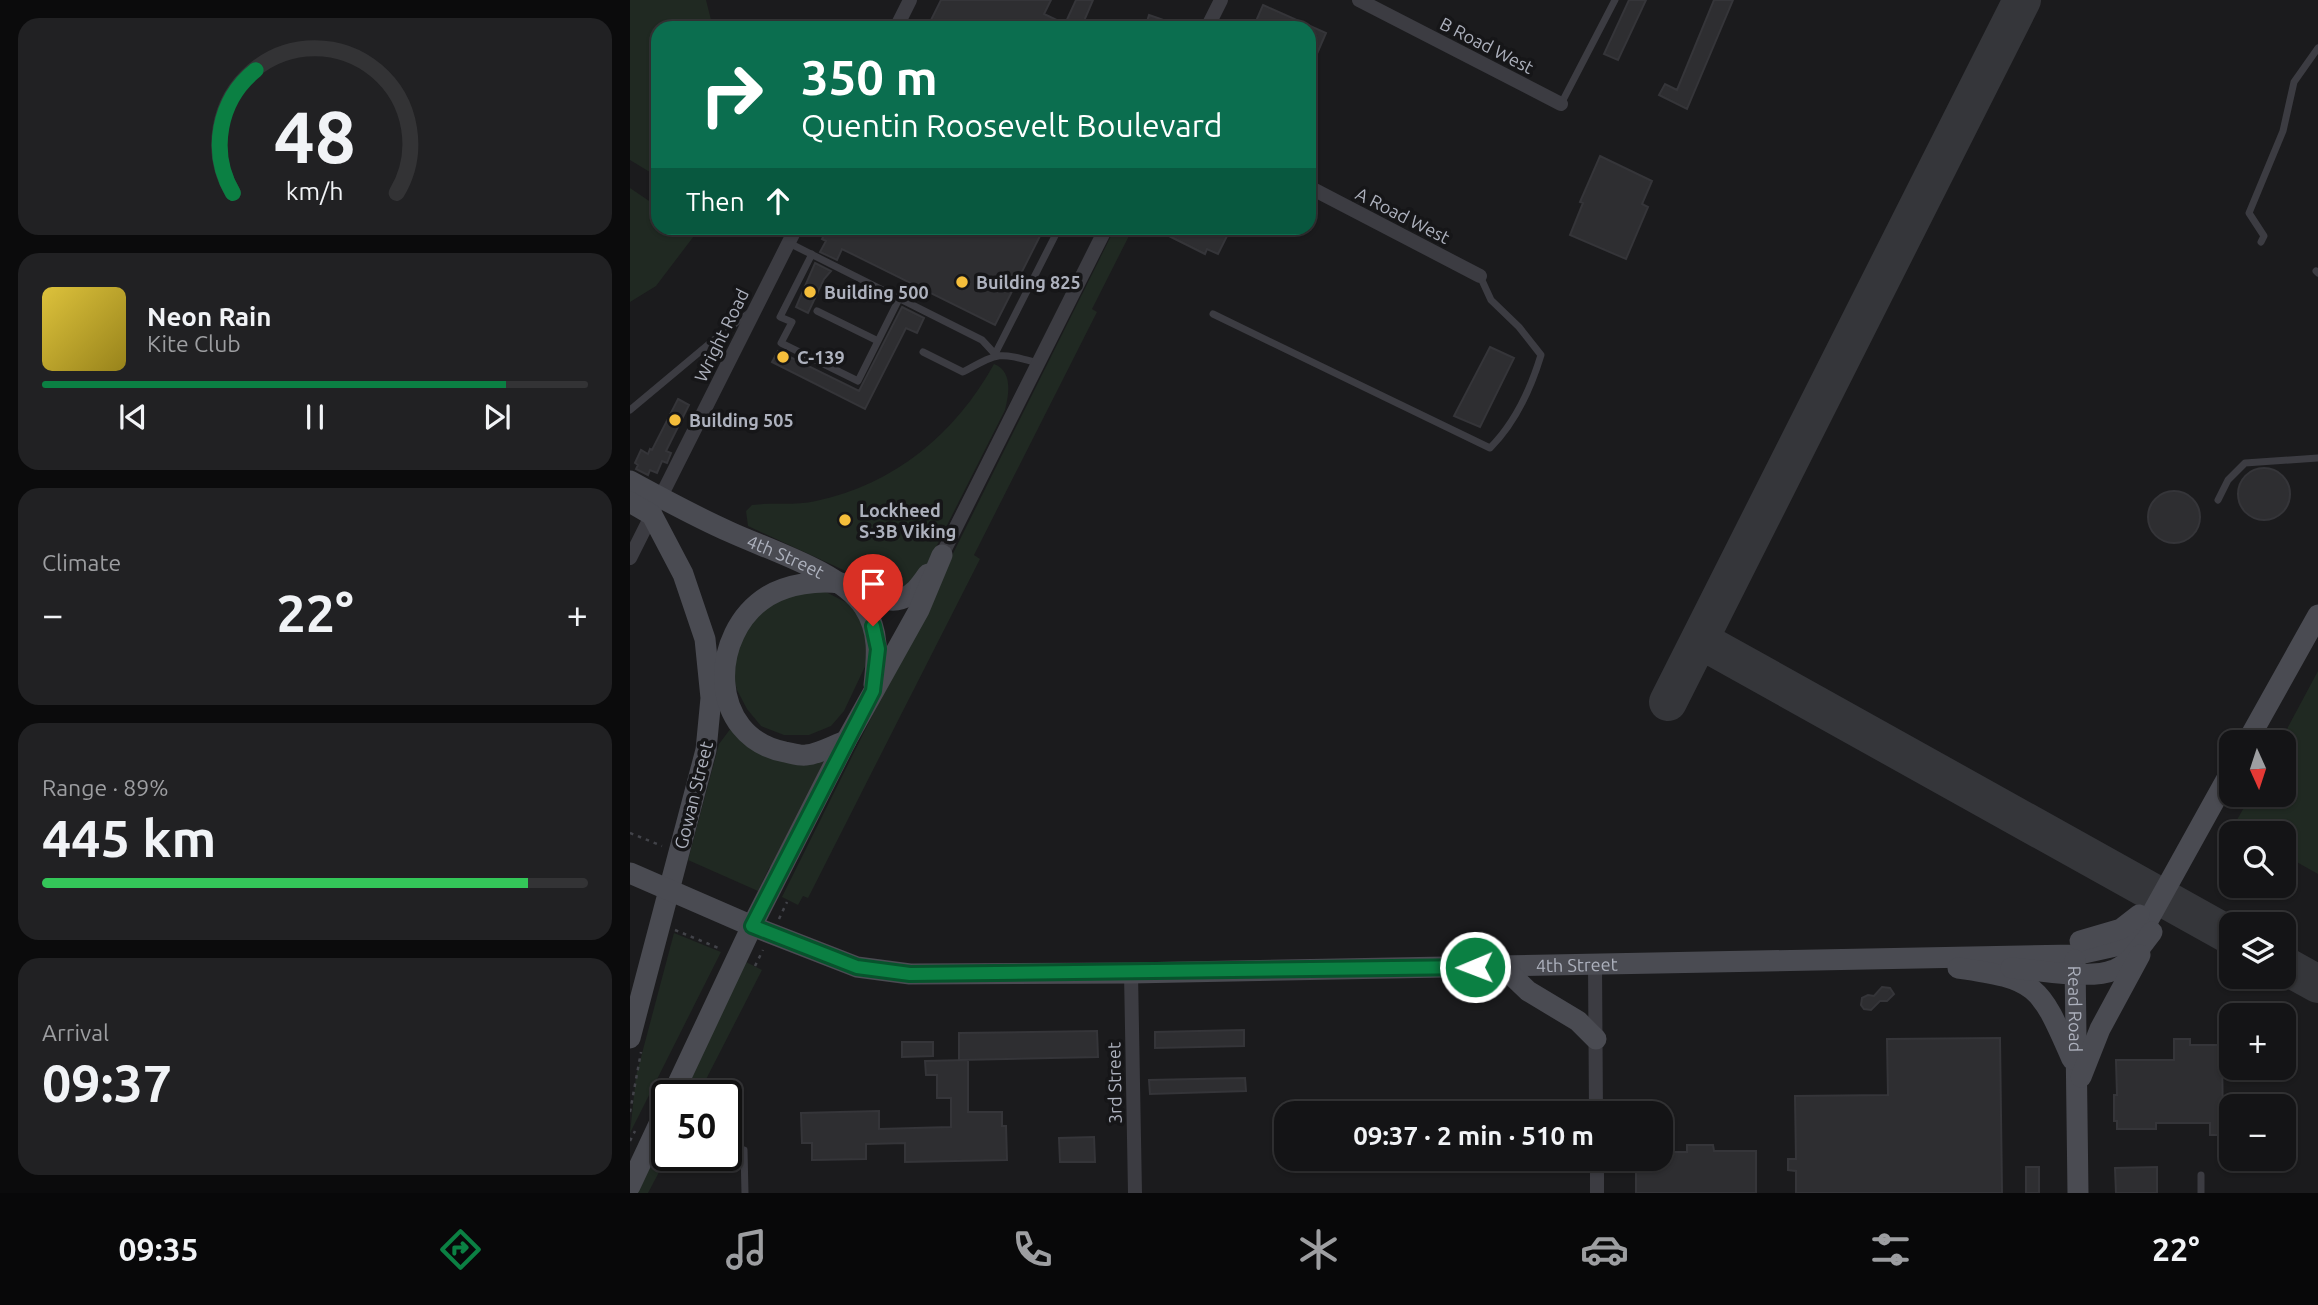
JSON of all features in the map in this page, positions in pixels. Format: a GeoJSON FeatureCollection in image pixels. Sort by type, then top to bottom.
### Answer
{"type":"FeatureCollection","features":[{"type":"Feature","properties":{"kind":"main road"},"geometry":{"type":"LineString","coordinates":[[630,481],[656,506]]}},
{"type":"Feature","properties":{"kind":"main road"},"geometry":{"type":"LineString","coordinates":[[630,502],[656,506]]}},
{"type":"Feature","properties":{"kind":"main road","name":"4th Street"},"geometry":{"type":"LineString","coordinates":[[656,506],[841,583],[858,599],[873,626],[878,649],[873,691]]}},
{"type":"Feature","properties":{"kind":"main road","name":"Gowan Street"},"geometry":{"type":"LineString","coordinates":[[637,1040],[670,891],[706,750],[712,698],[705,639],[656,506]]}},
{"type":"Feature","properties":{"kind":"main road"},"geometry":{"type":"LineString","coordinates":[[706,750],[726,687],[727,657],[733,632],[745,614],[769,595],[789,587],[810,584],[841,583],[887,600],[901,599],[915,591],[942,555]]}},
{"type":"Feature","properties":{"kind":"main road"},"geometry":{"type":"LineString","coordinates":[[680,1080],[752,926],[846,741],[919,611],[942,555]]}},
{"type":"Feature","properties":{"kind":"main road"},"geometry":{"type":"LineString","coordinates":[[2254,730],[2317,618]]}},
{"type":"Feature","properties":{"kind":"main road"},"geometry":{"type":"LineString","coordinates":[[705,639],[726,687],[733,715],[743,730],[759,743],[806,756],[846,741]]}},
{"type":"Feature","properties":{"kind":"main road","name":"Read Road"},"geometry":{"type":"LineString","coordinates":[[2078,1193],[2075,964],[2120,945],[2145,926],[2219,793]]}},
{"type":"Feature","properties":{"kind":"main road","name":"4th Street"},"geometry":{"type":"LineString","coordinates":[[630,873],[752,926],[857,967],[910,974],[1131,973],[1893,959],[2075,964]]}},
{"type":"Feature","properties":{"kind":"main road"},"geometry":{"type":"LineString","coordinates":[[2076,1080],[2152,932],[2156,907]]}},
{"type":"Feature","properties":{"kind":"main road"},"geometry":{"type":"LineString","coordinates":[[1893,959],[2087,940],[2121,929],[2136,916],[2156,907]]}},
{"type":"Feature","properties":{"kind":"main road"},"geometry":{"type":"LineString","coordinates":[[2075,964],[2097,974],[2115,970],[2129,960],[2152,932]]}},
{"type":"Feature","properties":{"kind":"main road"},"geometry":{"type":"LineString","coordinates":[[1893,959],[2017,978],[2044,999],[2076,1080]]}},
{"type":"Feature","properties":{"kind":"main road"},"geometry":{"type":"LineString","coordinates":[[1502,967],[1528,991],[1578,1021],[1596,1039]]}},
{"type":"Feature","properties":{"kind":"main road"},"geometry":{"type":"LineString","coordinates":[[630,1186],[651,1141]]}},
{"type":"Feature","properties":{"kind":"street"},"geometry":{"type":"LineString","coordinates":[[900,21],[910,0]]}},
{"type":"Feature","properties":{"kind":"street"},"geometry":{"type":"LineString","coordinates":[[1210,21],[1221,0]]}},
{"type":"Feature","properties":{"kind":"street","name":"B Road West"},"geometry":{"type":"LineString","coordinates":[[1359,0],[1561,104]]}},
{"type":"Feature","properties":{"kind":"street","name":"A Road West"},"geometry":{"type":"LineString","coordinates":[[1316,191],[1480,276]]}},
{"type":"Feature","properties":{"kind":"street","name":"Wright Road"},"geometry":{"type":"LineString","coordinates":[[630,558],[792,235]]}},
{"type":"Feature","properties":{"kind":"street"},"geometry":{"type":"LineString","coordinates":[[942,555],[1102,235]]}},
{"type":"Feature","properties":{"kind":"street"},"geometry":{"type":"LineString","coordinates":[[1595,965],[1596,1101]]}},
{"type":"Feature","properties":{"kind":"street","name":"3rd Street"},"geometry":{"type":"LineString","coordinates":[[1131,973],[1135,1193]]}},
{"type":"Feature","properties":{"kind":"street"},"geometry":{"type":"LineString","coordinates":[[1597,1171],[1597,1193]]}},
{"type":"Feature","properties":{"kind":"lane"},"geometry":{"type":"LineString","coordinates":[[1561,104],[1615,0]]}},
{"type":"Feature","properties":{"kind":"lane"},"geometry":{"type":"LineString","coordinates":[[2261,242],[2264,236],[2249,213],[2283,131],[2294,82],[2318,48]]}},
{"type":"Feature","properties":{"kind":"lane"},"geometry":{"type":"LineString","coordinates":[[995,354],[1055,235]]}},
{"type":"Feature","properties":{"kind":"lane"},"geometry":{"type":"LineString","coordinates":[[788,243],[982,340],[995,354]]}},
{"type":"Feature","properties":{"kind":"lane"},"geometry":{"type":"LineString","coordinates":[[812,254],[780,317],[792,322],[781,343],[858,381],[899,299]]}},
{"type":"Feature","properties":{"kind":"lane"},"geometry":{"type":"LineString","coordinates":[[1213,314],[1490,448],[1506,433],[1536,373],[1541,355],[1519,327],[1491,300],[1480,276]]}},
{"type":"Feature","properties":{"kind":"lane"},"geometry":{"type":"LineString","coordinates":[[630,410],[755,309]]}},
{"type":"Feature","properties":{"kind":"lane"},"geometry":{"type":"LineString","coordinates":[[817,311],[878,341]]}},
{"type":"Feature","properties":{"kind":"lane"},"geometry":{"type":"LineString","coordinates":[[923,352],[962,372],[995,354],[1038,363]]}},
{"type":"Feature","properties":{"kind":"lane"},"geometry":{"type":"LineString","coordinates":[[2218,500],[2228,480],[2245,463],[2318,458]]}},
{"type":"Feature","properties":{"kind":"lane"},"geometry":{"type":"LineString","coordinates":[[742,1150],[745,1193]]}},
{"type":"Feature","properties":{"kind":"lane"},"geometry":{"type":"LineString","coordinates":[[2201,1175],[2201,1193]]}},
{"type":"Feature","properties":{"kind":"path"},"geometry":{"type":"LineString","coordinates":[[630,833],[661,847],[665,845]]}},
{"type":"Feature","properties":{"kind":"path"},"geometry":{"type":"LineString","coordinates":[[674,930],[725,951]]}},
{"type":"Feature","properties":{"kind":"path"},"geometry":{"type":"LineString","coordinates":[[630,1112],[637,1040]]}},
{"type":"Feature","properties":{"kind":"path"},"geometry":{"type":"LineString","coordinates":[[630,1141],[636,1129]]}},
{"type":"Feature","properties":{"kind":"shaded area"},"geometry":{"type":"Polygon","coordinates":[[[630,0],[706,0],[711,21],[651,21],[651,173],[630,160],[630,0]]]}},
{"type":"Feature","properties":{"kind":"shaded area"},"geometry":{"type":"Polygon","coordinates":[[[630,188],[651,202],[651,235],[695,235],[656,286],[630,302],[630,188]]]}},
{"type":"Feature","properties":{"kind":"shaded area"},"geometry":{"type":"Polygon","coordinates":[[[1112,235],[1129,235],[1092,309],[1097,312],[974,555],[980,559],[808,898],[803,896],[798,905],[782,897],[1112,235]]]}},
{"type":"Feature","properties":{"kind":"shaded area"},"geometry":{"type":"Polygon","coordinates":[[[994,364],[1000,367],[1007,377],[1005,410],[927,565],[906,586],[889,591],[748,526],[746,511],[752,505],[816,501],[871,483],[897,469],[942,433],[979,389],[994,364]]]}},
{"type":"Feature","properties":{"kind":"shaded area"},"geometry":{"type":"Polygon","coordinates":[[[790,591],[826,592],[851,605],[861,616],[869,658],[844,711],[831,726],[809,735],[784,735],[761,726],[747,709],[737,690],[730,664],[747,617],[790,591]]]}},
{"type":"Feature","properties":{"kind":"shaded area"},"geometry":{"type":"Polygon","coordinates":[[[2318,671],[2318,874],[2296,862],[2296,821],[2236,821],[2244,807],[2296,807],[2296,730],[2286,730],[2318,671]]]}},
{"type":"Feature","properties":{"kind":"shaded area"},"geometry":{"type":"Polygon","coordinates":[[[731,728],[826,759],[776,864],[769,868],[758,891],[688,860],[719,744],[731,728]]]}},
{"type":"Feature","properties":{"kind":"shaded area"},"geometry":{"type":"Polygon","coordinates":[[[674,933],[721,952],[657,1080],[651,1080],[651,1091],[630,1133],[636,1076],[674,933]]]}},
{"type":"Feature","properties":{"kind":"shaded area"},"geometry":{"type":"Polygon","coordinates":[[[746,962],[762,970],[706,1080],[686,1080],[746,962]]]}},
{"type":"Feature","properties":{"kind":"shaded area"},"geometry":{"type":"Polygon","coordinates":[[[651,1153],[651,1171],[660,1171],[648,1193],[633,1193],[651,1153]]]}},
{"type":"Feature","properties":{"kind":"building"},"geometry":{"type":"Polygon","coordinates":[[[941,0],[1051,0],[1044,14],[1059,21],[930,21],[941,0]]]}},
{"type":"Feature","properties":{"kind":"building"},"geometry":{"type":"Polygon","coordinates":[[[1076,0],[1093,0],[1084,21],[1066,21],[1076,0]]]}},
{"type":"Feature","properties":{"kind":"building"},"geometry":{"type":"Polygon","coordinates":[[[1629,0],[1646,0],[1618,60],[1604,54],[1629,0]]]}},
{"type":"Feature","properties":{"kind":"building"},"geometry":{"type":"Polygon","coordinates":[[[1714,0],[1733,0],[1687,109],[1659,95],[1665,84],[1677,90],[1714,0]]]}},
{"type":"Feature","properties":{"kind":"building"},"geometry":{"type":"Polygon","coordinates":[[[1263,5],[1299,21],[1256,21],[1263,5]]]}},
{"type":"Feature","properties":{"kind":"building"},"geometry":{"type":"Polygon","coordinates":[[[1149,15],[1166,21],[1147,21],[1149,15]]]}},
{"type":"Feature","properties":{"kind":"building"},"geometry":{"type":"Polygon","coordinates":[[[1316,29],[1326,33],[1316,56],[1316,29]]]}},
{"type":"Feature","properties":{"kind":"building"},"geometry":{"type":"Polygon","coordinates":[[[1600,156],[1652,181],[1642,204],[1648,207],[1626,259],[1570,235],[1583,203],[1580,202],[1600,156]]]}},
{"type":"Feature","properties":{"kind":"building","name":"Building 825"},"geometry":{"type":"Polygon","coordinates":[[[824,235],[1040,235],[995,325],[842,249],[837,260],[820,252],[826,241],[822,239],[824,235]]]}},
{"type":"Feature","properties":{"kind":"building"},"geometry":{"type":"Polygon","coordinates":[[[1167,235],[1228,235],[1218,254],[1207,249],[1205,254],[1167,235]]]}},
{"type":"Feature","properties":{"kind":"building","name":"Building 500"},"geometry":{"type":"Polygon","coordinates":[[[815,263],[831,271],[824,279],[808,313],[796,307],[815,263]]]}},
{"type":"Feature","properties":{"kind":"building","name":"C-139"},"geometry":{"type":"Polygon","coordinates":[[[902,307],[924,318],[917,333],[906,328],[865,409],[772,362],[778,351],[859,391],[902,307]]]}},
{"type":"Feature","properties":{"kind":"building"},"geometry":{"type":"Polygon","coordinates":[[[1490,347],[1514,358],[1480,427],[1454,416],[1490,347]]]}},
{"type":"Feature","properties":{"kind":"building"},"geometry":{"type":"Polygon","coordinates":[[[678,399],[689,405],[666,451],[671,453],[667,463],[662,461],[657,473],[650,470],[648,475],[636,469],[638,465],[635,463],[641,450],[648,454],[650,449],[652,450],[678,399]]]}},
{"type":"Feature","properties":{"kind":"building"},"geometry":{"type":"Polygon","coordinates":[[[2264,468],[2274,470],[2282,476],[2288,484],[2288,504],[2282,512],[2274,518],[2264,520],[2254,518],[2246,512],[2240,504],[2238,494],[2240,484],[2246,476],[2254,470],[2264,468]]]}},
{"type":"Feature","properties":{"kind":"building"},"geometry":{"type":"Polygon","coordinates":[[[2174,491],[2184,493],[2192,499],[2198,507],[2198,527],[2192,535],[2184,541],[2174,543],[2164,541],[2156,535],[2150,527],[2148,517],[2150,507],[2156,499],[2164,493],[2174,491]]]}},
{"type":"Feature","properties":{"kind":"building"},"geometry":{"type":"Polygon","coordinates":[[[1882,987],[1890,988],[1894,994],[1887,1001],[1880,1001],[1871,1010],[1864,1009],[1861,1005],[1862,998],[1874,996],[1882,987]]]}},
{"type":"Feature","properties":{"kind":"building"},"geometry":{"type":"Polygon","coordinates":[[[1244,1030],[1244,1046],[1155,1048],[1155,1032],[1244,1030]]]}},
{"type":"Feature","properties":{"kind":"building"},"geometry":{"type":"Polygon","coordinates":[[[1097,1031],[1098,1057],[959,1060],[959,1033],[1097,1031]]]}},
{"type":"Feature","properties":{"kind":"building"},"geometry":{"type":"Polygon","coordinates":[[[2000,1038],[2002,1193],[1796,1193],[1796,1171],[1788,1170],[1788,1159],[1796,1159],[1795,1096],[1888,1095],[1887,1039],[2000,1038]]]}},
{"type":"Feature","properties":{"kind":"building"},"geometry":{"type":"Polygon","coordinates":[[[2174,1039],[2190,1039],[2190,1045],[2219,1045],[2219,1080],[2222,1080],[2223,1094],[2219,1094],[2219,1135],[2210,1135],[2210,1123],[2156,1123],[2156,1129],[2117,1129],[2117,1121],[2114,1121],[2114,1095],[2117,1095],[2116,1060],[2174,1060],[2174,1039]]]}},
{"type":"Feature","properties":{"kind":"building"},"geometry":{"type":"Polygon","coordinates":[[[902,1042],[933,1042],[933,1056],[902,1057],[902,1042]]]}},
{"type":"Feature","properties":{"kind":"building"},"geometry":{"type":"Polygon","coordinates":[[[968,1060],[968,1112],[1002,1112],[1002,1126],[1006,1126],[1007,1160],[905,1162],[905,1143],[866,1144],[866,1159],[812,1160],[812,1143],[802,1143],[801,1113],[879,1111],[879,1129],[951,1127],[951,1098],[937,1098],[937,1075],[926,1075],[925,1061],[968,1060]]]}},
{"type":"Feature","properties":{"kind":"building"},"geometry":{"type":"Polygon","coordinates":[[[1245,1078],[1246,1091],[1150,1094],[1149,1080],[1245,1078]]]}},
{"type":"Feature","properties":{"kind":"building"},"geometry":{"type":"Polygon","coordinates":[[[1094,1137],[1095,1162],[1060,1162],[1059,1138],[1094,1137]]]}},
{"type":"Feature","properties":{"kind":"building"},"geometry":{"type":"Polygon","coordinates":[[[1687,1145],[1713,1145],[1714,1151],[1756,1151],[1756,1193],[1636,1193],[1636,1171],[1673,1171],[1673,1152],[1687,1152],[1687,1145]]]}},
{"type":"Feature","properties":{"kind":"building"},"geometry":{"type":"Polygon","coordinates":[[[2026,1167],[2039,1167],[2039,1193],[2026,1193],[2026,1167]]]}},
{"type":"Feature","properties":{"kind":"building"},"geometry":{"type":"Polygon","coordinates":[[[2157,1167],[2157,1193],[2116,1193],[2115,1168],[2157,1167]]]}},
{"type":"Feature","properties":{"kind":"taxiway"},"geometry":{"type":"LineString","coordinates":[[1668,702],[2022,0]]}},
{"type":"Feature","properties":{"kind":"taxiway"},"geometry":{"type":"LineString","coordinates":[[1700,640],[2219,929]]}},
{"type":"Feature","properties":{"kind":"taxiway"},"geometry":{"type":"LineString","coordinates":[[2296,972],[2318,984]]}},
{"type":"Feature","properties":{"kind":"place","name":"Building 825"},"geometry":{"type":"Point","coordinates":[962,282]}},
{"type":"Feature","properties":{"kind":"place","name":"Building 500"},"geometry":{"type":"Point","coordinates":[810,292]}},
{"type":"Feature","properties":{"kind":"place","name":"C-139"},"geometry":{"type":"Point","coordinates":[783,357]}},
{"type":"Feature","properties":{"kind":"place","name":"Building 505"},"geometry":{"type":"Point","coordinates":[675,420]}},
{"type":"Feature","properties":{"kind":"place","name":"Lockheed S-3B Viking"},"geometry":{"type":"Point","coordinates":[845,520]}},
{"type":"Feature","properties":{"kind":"route"},"geometry":{"type":"LineString","coordinates":[[873,626],[878,649],[873,691],[752,926],[857,967],[910,974],[1475,967]]}}]}
